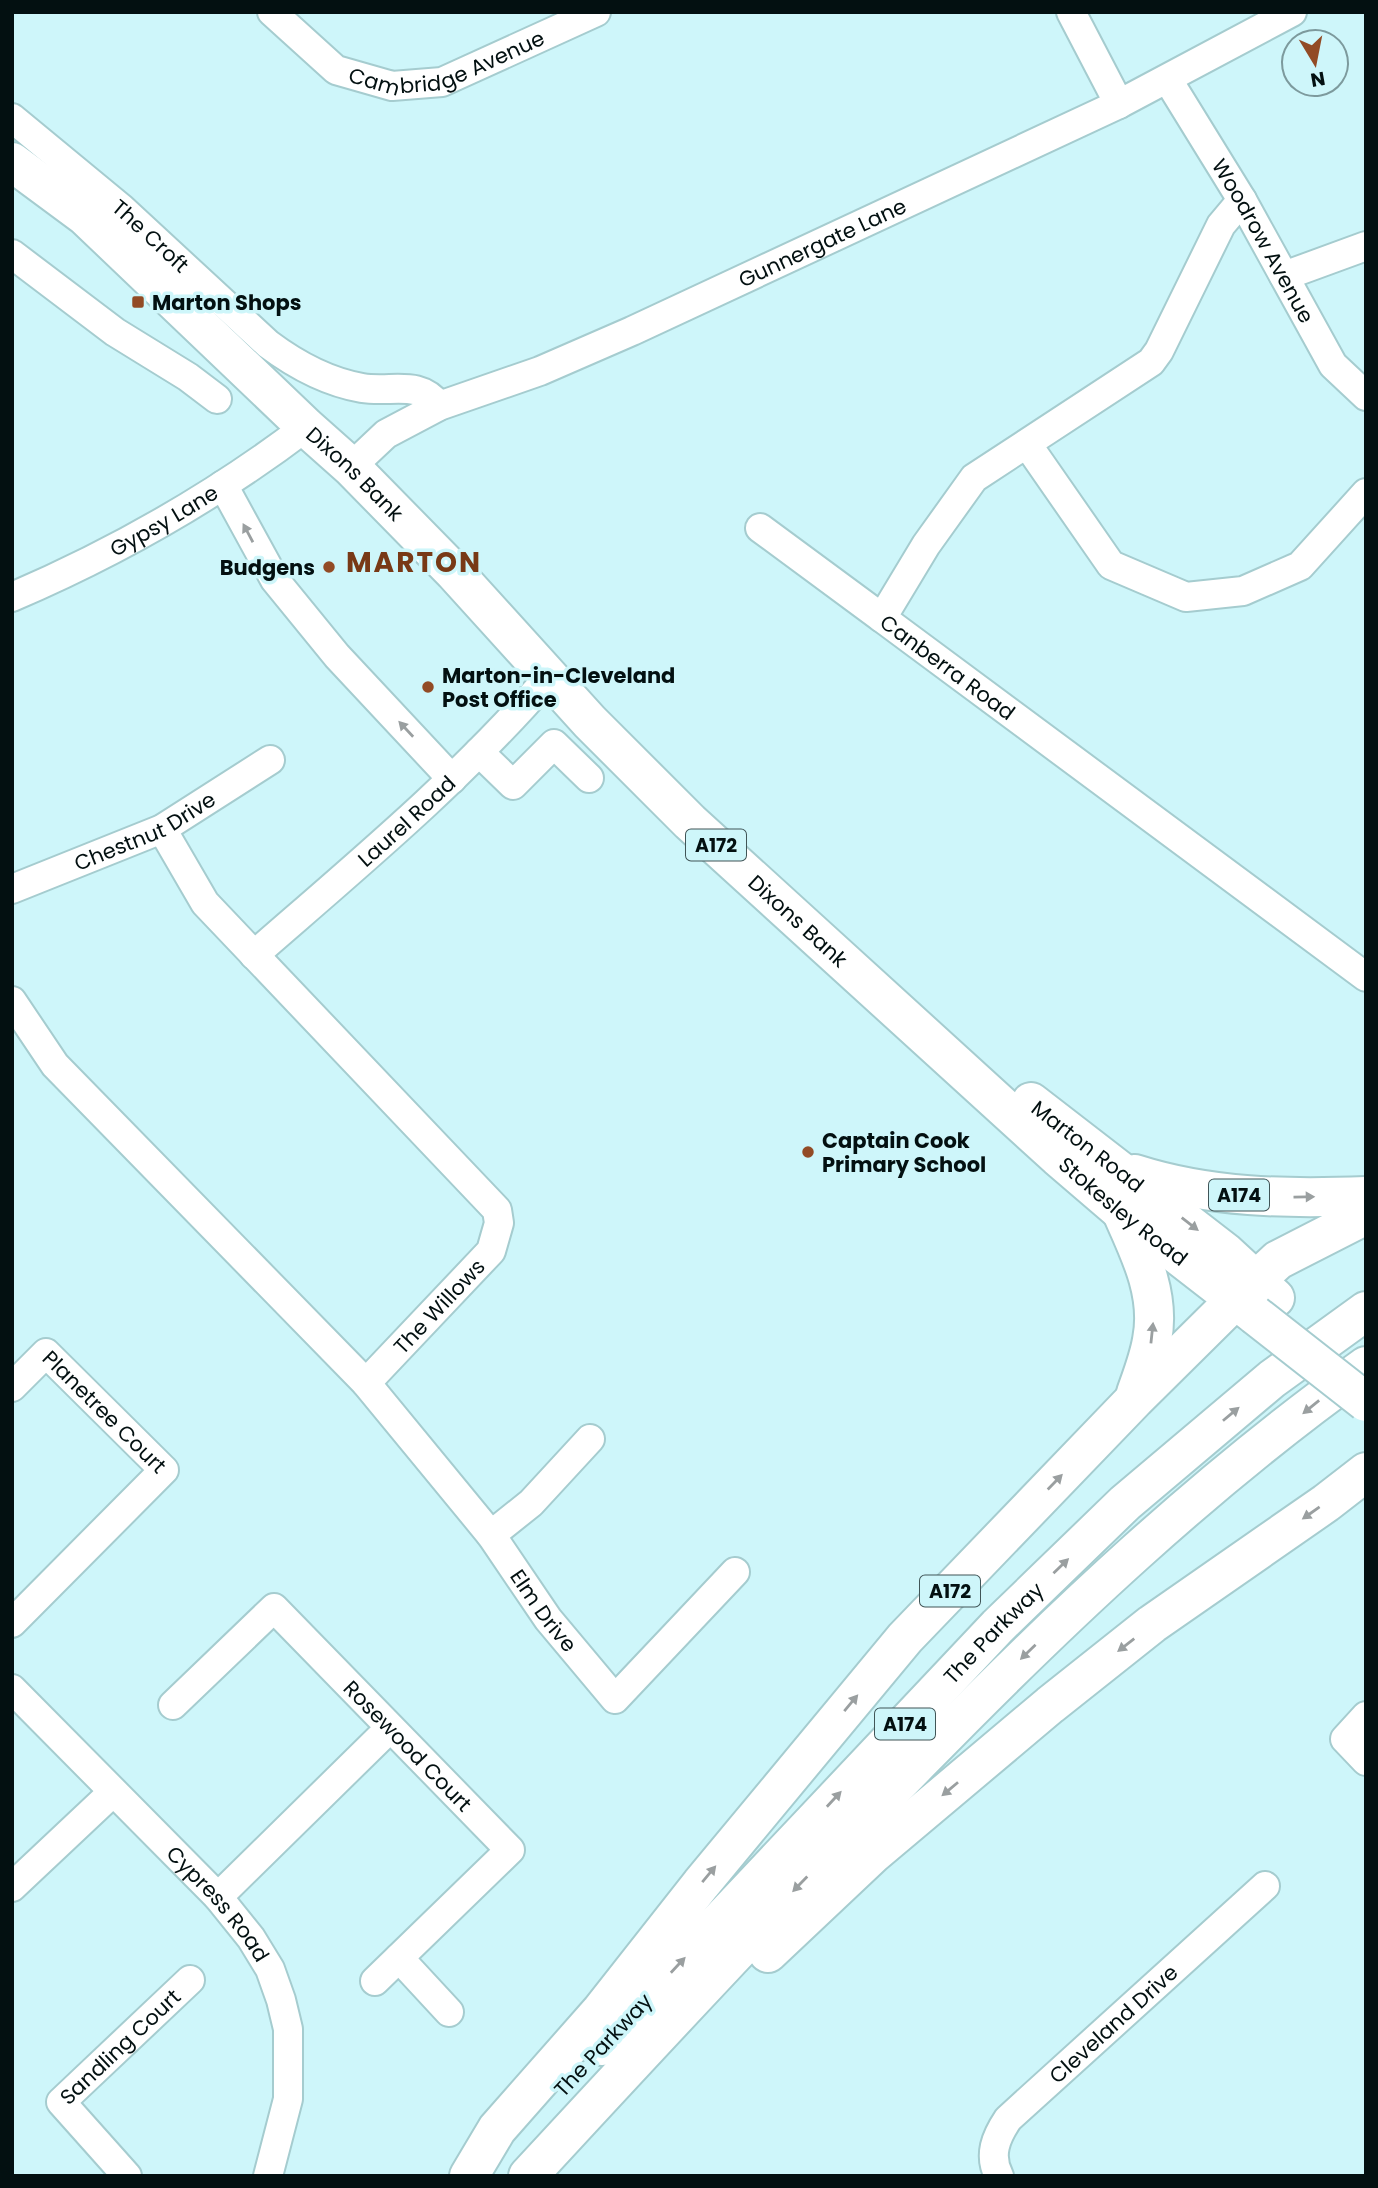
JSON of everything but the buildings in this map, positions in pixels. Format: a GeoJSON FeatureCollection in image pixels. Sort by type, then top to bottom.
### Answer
{"type":"FeatureCollection","features":[{"type":"Feature","properties":{"kind":"highway","name":"Dixons Bank"},"geometry":{"type":"LineString","coordinates":[[12,162],[85,216],[351,467],[454,572],[548,677],[690,822],[892,1004]]}},
{"type":"Feature","properties":{"kind":"highway","name":"Marton Road"},"geometry":{"type":"LineString","coordinates":[[892,1004],[946,1038],[1067,1146],[1116,1168],[1225,1252],[1255,1298]]}},
{"type":"Feature","properties":{"kind":"highway","name":"Stokesley Road"},"geometry":{"type":"LineString","coordinates":[[1067,1146],[1121,1211],[1366,1373]]}},
{"type":"Feature","properties":{"kind":"highway","name":"A174"},"geometry":{"type":"LineString","coordinates":[[1116,1168],[1157,1181],[1211,1193],[1267,1197],[1366,1196]]}},
{"type":"Feature","properties":{"kind":"highway","name":"A172"},"geometry":{"type":"LineString","coordinates":[[1121,1211],[1148,1274],[1154,1306],[1153,1339],[1135,1399]]}},
{"type":"Feature","properties":{"kind":"highway"},"geometry":{"type":"LineString","coordinates":[[1255,1298],[1278,1260],[1366,1215]]}},
{"type":"Feature","properties":{"kind":"highway","name":"Stokesley Road"},"geometry":{"type":"LineString","coordinates":[[1255,1298],[1366,1402]]}},
{"type":"Feature","properties":{"kind":"highway","name":"A172"},"geometry":{"type":"LineString","coordinates":[[468,2176],[497,2129],[601,2011],[701,1884],[905,1638],[1135,1399],[1255,1298]]}},
{"type":"Feature","properties":{"kind":"highway","name":"The Parkway"},"geometry":{"type":"LineString","coordinates":[[481,2176],[998,1626],[1125,1503],[1272,1379],[1366,1311]]}},
{"type":"Feature","properties":{"kind":"highway","name":"The Parkway"},"geometry":{"type":"LineString","coordinates":[[528,2176],[763,1923],[1011,1668],[1112,1572],[1193,1503],[1319,1399],[1366,1366]]}},
{"type":"Feature","properties":{"kind":"highway"},"geometry":{"type":"LineString","coordinates":[[536,2176],[649,2076],[775,1946],[873,1854],[1050,1705],[1152,1624],[1326,1503],[1366,1472]]}},
{"type":"Feature","properties":{"kind":"street","name":"Cambridge Avenue"},"geometry":{"type":"LineString","coordinates":[[272,12],[336,70],[392,86],[442,82],[596,12]]}},
{"type":"Feature","properties":{"kind":"street"},"geometry":{"type":"LineString","coordinates":[[1071,12],[1119,104]]}},
{"type":"Feature","properties":{"kind":"street","name":"Gunnergate Lane"},"geometry":{"type":"LineString","coordinates":[[351,467],[386,433],[439,406],[540,371],[632,331],[1119,104],[1292,12]]}},
{"type":"Feature","properties":{"kind":"street","name":"Woodrow Avenue"},"geometry":{"type":"LineString","coordinates":[[1168,80],[1242,200],[1333,365],[1366,396]]}},
{"type":"Feature","properties":{"kind":"street","name":"The Croft"},"geometry":{"type":"LineString","coordinates":[[12,118],[121,208],[268,344],[290,361],[328,378],[363,388],[419,390],[430,394],[439,406]]}},
{"type":"Feature","properties":{"kind":"street","name":"Canberra Road"},"geometry":{"type":"LineString","coordinates":[[1242,200],[1221,225],[1159,351],[1151,362],[974,478],[926,545],[882,618],[1366,977]]}},
{"type":"Feature","properties":{"kind":"street"},"geometry":{"type":"LineString","coordinates":[[1284,276],[1366,246]]}},
{"type":"Feature","properties":{"kind":"street"},"geometry":{"type":"LineString","coordinates":[[12,254],[115,332],[216,388]]}},
{"type":"Feature","properties":{"kind":"street","name":"Gypsy Lane"},"geometry":{"type":"LineString","coordinates":[[12,597],[59,577],[157,526],[249,470],[306,427]]}},
{"type":"Feature","properties":{"kind":"street"},"geometry":{"type":"LineString","coordinates":[[1027,444],[1111,565],[1186,597],[1243,591],[1300,566],[1366,493]]}},
{"type":"Feature","properties":{"kind":"street"},"geometry":{"type":"LineString","coordinates":[[223,485],[275,580],[337,656],[452,779]]}},
{"type":"Feature","properties":{"kind":"street"},"geometry":{"type":"LineString","coordinates":[[760,528],[882,618]]}},
{"type":"Feature","properties":{"kind":"street","name":"Laurel Road"},"geometry":{"type":"LineString","coordinates":[[254,955],[452,779],[548,677]]}},
{"type":"Feature","properties":{"kind":"street"},"geometry":{"type":"LineString","coordinates":[[479,752],[513,785],[554,744],[589,778]]}},
{"type":"Feature","properties":{"kind":"street","name":"Chestnut Drive"},"geometry":{"type":"LineString","coordinates":[[12,889],[162,829],[270,760]]}},
{"type":"Feature","properties":{"kind":"street","name":"The Willows"},"geometry":{"type":"LineString","coordinates":[[162,829],[205,903],[497,1210],[499,1223],[491,1251],[366,1382]]}},
{"type":"Feature","properties":{"kind":"street"},"geometry":{"type":"LineString","coordinates":[[12,1001],[55,1065],[366,1382]]}},
{"type":"Feature","properties":{"kind":"street","name":"Planetree Court"},"geometry":{"type":"LineString","coordinates":[[12,1387],[46,1353],[164,1470],[12,1623]]}},
{"type":"Feature","properties":{"kind":"street","name":"Elm Drive"},"geometry":{"type":"LineString","coordinates":[[366,1382],[491,1535],[548,1619],[615,1699],[735,1572]]}},
{"type":"Feature","properties":{"kind":"street"},"geometry":{"type":"LineString","coordinates":[[491,1535],[531,1503],[590,1439]]}},
{"type":"Feature","properties":{"kind":"street","name":"Rosewood Court"},"geometry":{"type":"LineString","coordinates":[[173,1704],[274,1608],[510,1850],[375,1981]]}},
{"type":"Feature","properties":{"kind":"street","name":"Cypress Road"},"geometry":{"type":"LineString","coordinates":[[12,1689],[218,1897],[251,1938],[270,1969],[288,2029],[288,2099],[268,2176]]}},
{"type":"Feature","properties":{"kind":"street"},"geometry":{"type":"LineString","coordinates":[[1366,1716],[1345,1739],[1366,1761]]}},
{"type":"Feature","properties":{"kind":"street"},"geometry":{"type":"LineString","coordinates":[[218,1897],[390,1728]]}},
{"type":"Feature","properties":{"kind":"street"},"geometry":{"type":"LineString","coordinates":[[12,1887],[113,1792]]}},
{"type":"Feature","properties":{"kind":"street","name":"Cleveland Drive"},"geometry":{"type":"LineString","coordinates":[[999,2176],[995,2169],[993,2151],[997,2136],[1008,2119],[1265,1886]]}},
{"type":"Feature","properties":{"kind":"street"},"geometry":{"type":"LineString","coordinates":[[399,1958],[449,2012]]}},
{"type":"Feature","properties":{"kind":"street","name":"Sandling Court"},"geometry":{"type":"LineString","coordinates":[[127,2176],[61,2102],[190,1980]]}},
{"type":"Feature","properties":{"kind":"place","name":"Marton Shops"},"geometry":{"type":"Point","coordinates":[138,302]}},
{"type":"Feature","properties":{"kind":"place","name":"Budgens"},"geometry":{"type":"Point","coordinates":[329,567]}},
{"type":"Feature","properties":{"kind":"place","name":"Marton-in-Cleveland Post Office"},"geometry":{"type":"Point","coordinates":[428,687]}},
{"type":"Feature","properties":{"kind":"place","name":"Captain Cook Primary School"},"geometry":{"type":"Point","coordinates":[808,1152]}},
{"type":"Feature","properties":{"kind":"district","name":"MARTON"},"geometry":{"type":"Point","coordinates":[414,562]}}]}
